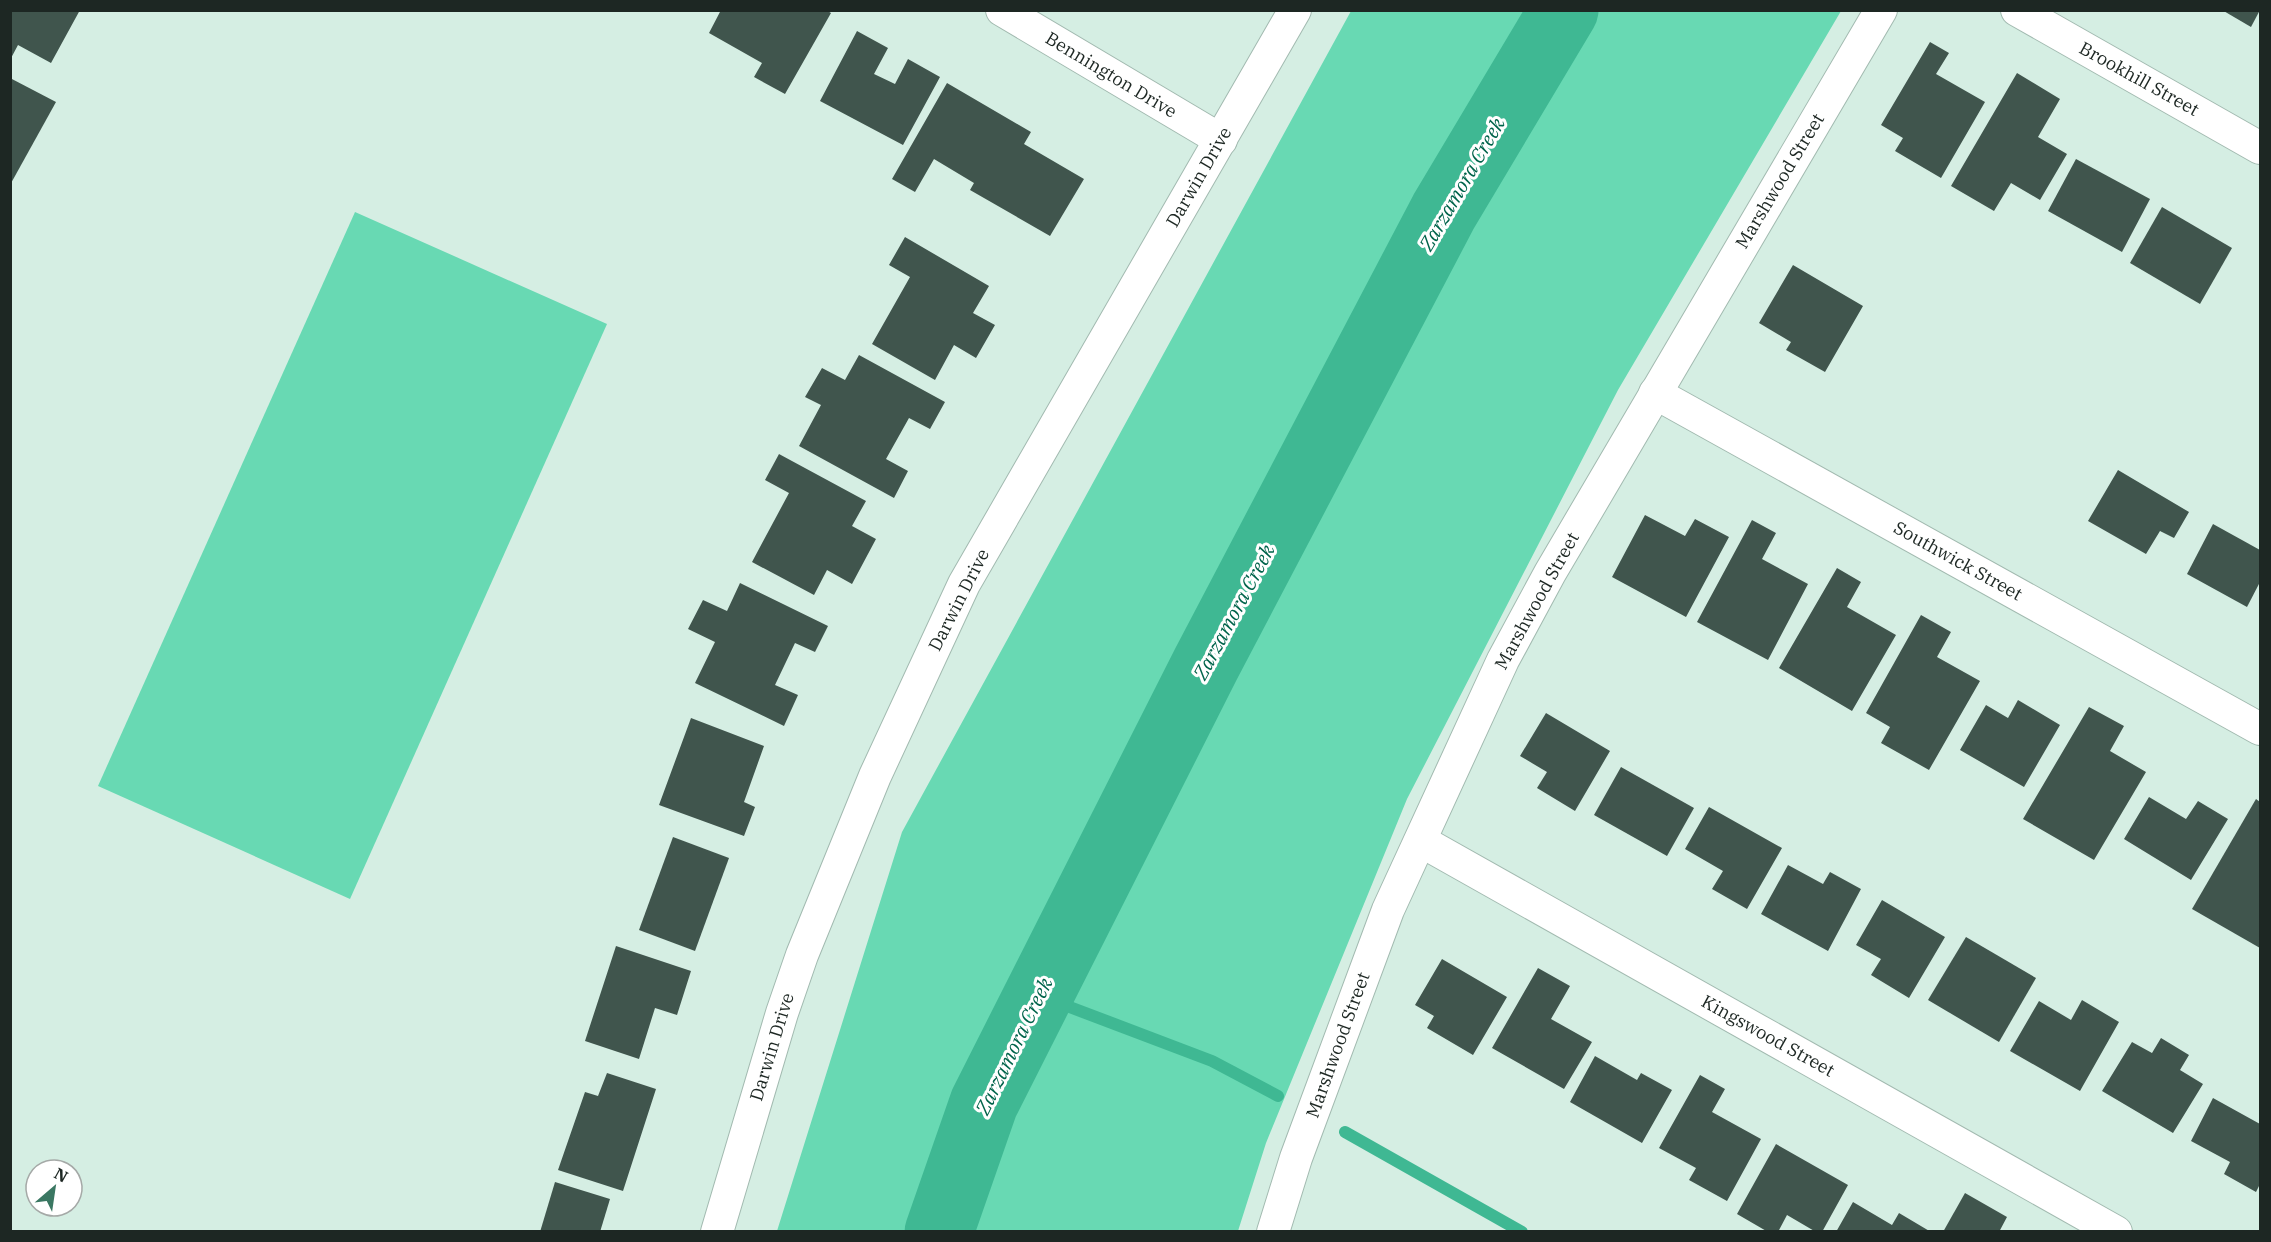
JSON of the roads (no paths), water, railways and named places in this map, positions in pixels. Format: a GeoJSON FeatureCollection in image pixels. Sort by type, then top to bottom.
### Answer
{"type":"FeatureCollection","features":[{"type":"Feature","properties":{"kind":"street","name":"Bennington Drive"},"geometry":{"type":"LineString","coordinates":[[1002,10],[1221,140]]}},
{"type":"Feature","properties":{"kind":"street","name":"Darwin Drive"},"geometry":{"type":"LineString","coordinates":[[717,1232],[782,1012],[802,955],[875,776],[964,584],[1295,10]]}},
{"type":"Feature","properties":{"kind":"street","name":"Marshwood Street"},"geometry":{"type":"LineString","coordinates":[[1273,1232],[1296,1158],[1388,910],[1503,660],[1550,573],[1881,10]]}},
{"type":"Feature","properties":{"kind":"street","name":"Brookhill Street"},"geometry":{"type":"LineString","coordinates":[[2017,10],[2260,148]]}},
{"type":"Feature","properties":{"kind":"street","name":"Southwick Street"},"geometry":{"type":"LineString","coordinates":[[1655,393],[2260,729]]}},
{"type":"Feature","properties":{"kind":"street","name":"Kingswood Street"},"geometry":{"type":"LineString","coordinates":[[1420,841],[2116,1232]]}},
{"type":"Feature","properties":{"kind":"waterway","name":"Zarzamora Creek"},"geometry":{"type":"LineString","coordinates":[[939,1232],[984,1103],[1206,664],[1444,211],[1564,10]]}},
{"type":"Feature","properties":{"kind":"waterway"},"geometry":{"type":"LineString","coordinates":[[1038,995],[1212,1061],[1278,1096]]}},
{"type":"Feature","properties":{"kind":"waterway"},"geometry":{"type":"LineString","coordinates":[[1345,1132],[1522,1232]]}}]}
